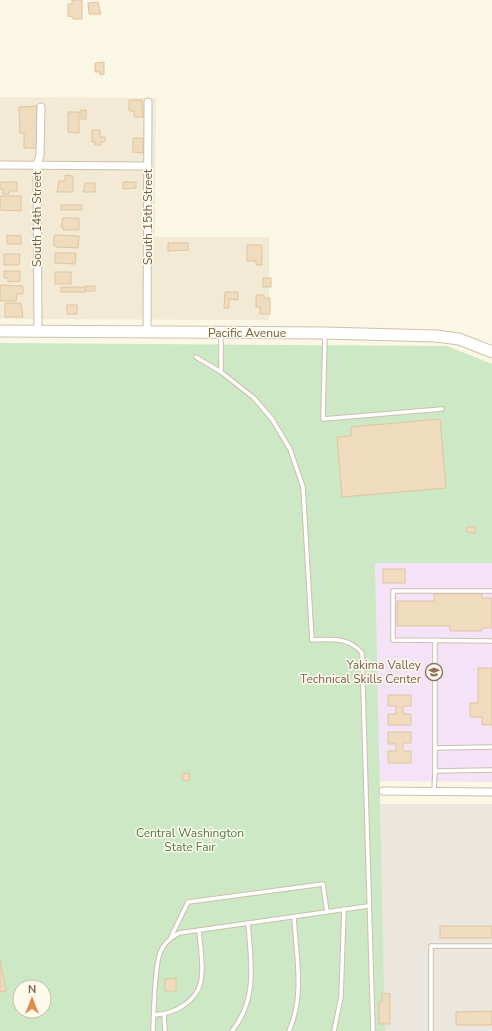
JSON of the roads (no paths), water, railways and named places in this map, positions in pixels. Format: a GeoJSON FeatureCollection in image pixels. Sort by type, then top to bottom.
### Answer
{"type":"FeatureCollection","features":[{"type":"Feature","properties":{"kind":"street","name":"South 15th Street"},"geometry":{"type":"LineString","coordinates":[[147,332],[148,102]]}},
{"type":"Feature","properties":{"kind":"street","name":"South 14th Street"},"geometry":{"type":"LineString","coordinates":[[38,331],[37,166],[40,155],[41,108]]}},
{"type":"Feature","properties":{"kind":"street"},"geometry":{"type":"LineString","coordinates":[[0,165],[148,166]]}},
{"type":"Feature","properties":{"kind":"street","name":"Pacific Avenue"},"geometry":{"type":"LineString","coordinates":[[0,331],[325,333],[449,337],[472,343],[492,352]]}},
{"type":"Feature","properties":{"kind":"street"},"geometry":{"type":"LineString","coordinates":[[383,791],[492,792]]}},
{"type":"Feature","properties":{"kind":"lane"},"geometry":{"type":"LineString","coordinates":[[221,332],[221,372]]}},
{"type":"Feature","properties":{"kind":"lane"},"geometry":{"type":"LineString","coordinates":[[325,333],[323,419],[442,409]]}},
{"type":"Feature","properties":{"kind":"lane"},"geometry":{"type":"LineString","coordinates":[[196,357],[221,372],[254,398],[272,419],[292,455],[303,487],[312,640],[342,640],[355,645],[362,653],[368,906],[373,1031]]}},
{"type":"Feature","properties":{"kind":"lane"},"geometry":{"type":"LineString","coordinates":[[492,591],[393,591],[393,640],[492,641]]}},
{"type":"Feature","properties":{"kind":"lane"},"geometry":{"type":"LineString","coordinates":[[434,791],[435,640]]}},
{"type":"Feature","properties":{"kind":"lane"},"geometry":{"type":"LineString","coordinates":[[435,748],[492,747]]}},
{"type":"Feature","properties":{"kind":"lane"},"geometry":{"type":"LineString","coordinates":[[435,770],[492,770]]}},
{"type":"Feature","properties":{"kind":"lane"},"geometry":{"type":"LineString","coordinates":[[170,939],[188,902],[323,884],[327,912]]}},
{"type":"Feature","properties":{"kind":"lane"},"geometry":{"type":"LineString","coordinates":[[153,1031],[158,958],[163,947],[170,939],[179,933],[368,906]]}},
{"type":"Feature","properties":{"kind":"lane"},"geometry":{"type":"LineString","coordinates":[[334,1031],[339,1010],[342,985],[344,909]]}},
{"type":"Feature","properties":{"kind":"lane"},"geometry":{"type":"LineString","coordinates":[[289,1031],[296,1007],[299,986],[294,917]]}},
{"type":"Feature","properties":{"kind":"lane"},"geometry":{"type":"LineString","coordinates":[[232,1031],[242,1016],[250,994],[252,979],[248,923]]}},
{"type":"Feature","properties":{"kind":"lane"},"geometry":{"type":"LineString","coordinates":[[154,1015],[175,1011],[187,1003],[199,987],[202,974],[199,930]]}},
{"type":"Feature","properties":{"kind":"lane"},"geometry":{"type":"LineString","coordinates":[[431,1031],[431,946],[492,946]]}},
{"type":"Feature","properties":{"kind":"lane"},"geometry":{"type":"LineString","coordinates":[[164,1014],[164,1031]]}},
{"type":"Feature","properties":{"kind":"place","name":"Yakima Valley Technical Skills Center"},"geometry":{"type":"Point","coordinates":[434,672]}},
{"type":"Feature","properties":{"kind":"park label","name":"Central Washington State Fair"},"geometry":{"type":"Point","coordinates":[190,840]}}]}
